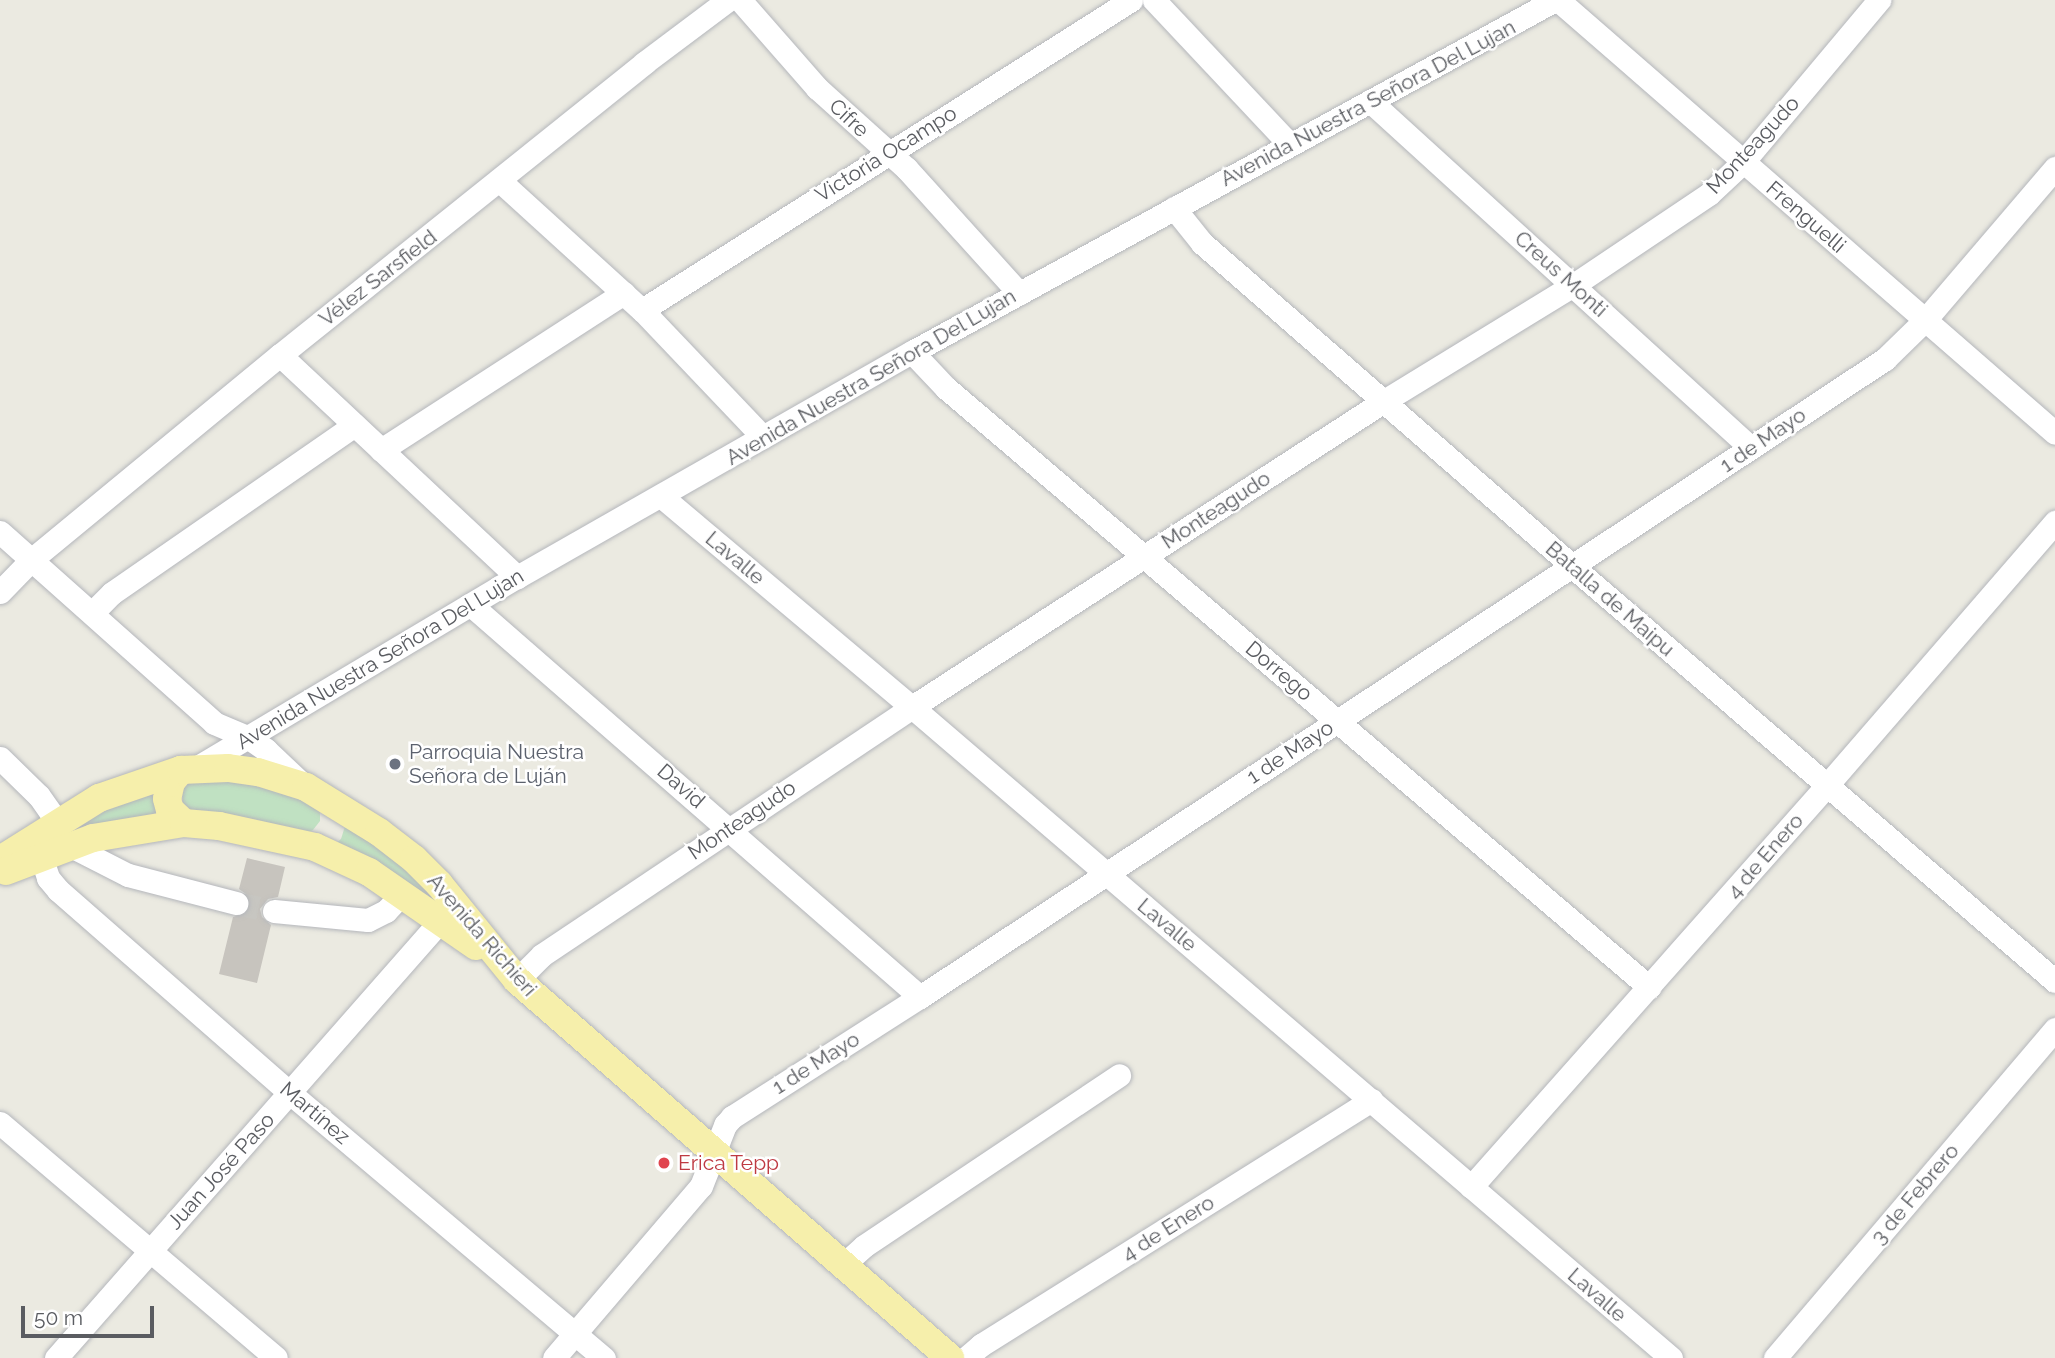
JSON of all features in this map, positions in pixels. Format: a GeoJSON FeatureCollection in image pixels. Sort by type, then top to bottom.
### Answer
{"type":"FeatureCollection","features":[{"type":"Feature","properties":{"kind":"main road"},"geometry":{"type":"LineString","coordinates":[[0,874],[41,856],[99,798],[188,769],[258,772],[306,787]]}},
{"type":"Feature","properties":{"kind":"main road"},"geometry":{"type":"LineString","coordinates":[[184,823],[170,810],[167,799],[171,782],[188,769]]}},
{"type":"Feature","properties":{"kind":"main road","name":"Avenida Richieri"},"geometry":{"type":"LineString","coordinates":[[306,787],[338,805],[414,859],[439,884],[513,976],[714,1155],[950,1358]]}},
{"type":"Feature","properties":{"kind":"main road"},"geometry":{"type":"LineString","coordinates":[[315,847],[332,837],[340,820],[338,805]]}},
{"type":"Feature","properties":{"kind":"main road"},"geometry":{"type":"LineString","coordinates":[[0,860],[63,833],[184,823],[249,831],[315,847],[369,872],[441,920],[513,976]]}},
{"type":"Feature","properties":{"kind":"street","name":"Vélez Sarsfield"},"geometry":{"type":"LineString","coordinates":[[0,592],[31,560],[280,355],[644,63],[728,0]]}},
{"type":"Feature","properties":{"kind":"street","name":"Cifre"},"geometry":{"type":"LineString","coordinates":[[740,0],[817,88],[906,168],[1019,293]]}},
{"type":"Feature","properties":{"kind":"street","name":"Victoria Ocampo"},"geometry":{"type":"LineString","coordinates":[[642,310],[1128,0]]}},
{"type":"Feature","properties":{"kind":"street"},"geometry":{"type":"LineString","coordinates":[[1154,0],[1289,145]]}},
{"type":"Feature","properties":{"kind":"street","name":"Avenida Nuestra Señora Del Lujan"},"geometry":{"type":"LineString","coordinates":[[188,769],[249,738],[517,577],[912,352],[1556,0]]}},
{"type":"Feature","properties":{"kind":"street","name":"Frenguelli"},"geometry":{"type":"LineString","coordinates":[[1556,0],[2055,433]]}},
{"type":"Feature","properties":{"kind":"street","name":"Monteagudo"},"geometry":{"type":"LineString","coordinates":[[513,976],[912,707],[1384,401],[1575,284],[1709,194],[1742,162],[1880,0]]}},
{"type":"Feature","properties":{"kind":"street","name":"Creus Monti"},"geometry":{"type":"LineString","coordinates":[[1370,101],[1575,284],[1751,447]]}},
{"type":"Feature","properties":{"kind":"street","name":"1 de Mayo"},"geometry":{"type":"LineString","coordinates":[[554,1358],[701,1186],[725,1125],[732,1117],[920,997],[1885,359],[1925,320],[2055,168]]}},
{"type":"Feature","properties":{"kind":"street"},"geometry":{"type":"LineString","coordinates":[[499,181],[642,310],[763,438]]}},
{"type":"Feature","properties":{"kind":"street","name":"Batalla de Maipu"},"geometry":{"type":"LineString","coordinates":[[1174,208],[1202,243],[1573,567],[2055,981]]}},
{"type":"Feature","properties":{"kind":"street"},"geometry":{"type":"LineString","coordinates":[[381,450],[624,293]]}},
{"type":"Feature","properties":{"kind":"street","name":"Dorrego"},"geometry":{"type":"LineString","coordinates":[[912,352],[946,388],[1339,720],[1649,987]]}},
{"type":"Feature","properties":{"kind":"street"},"geometry":{"type":"LineString","coordinates":[[280,355],[517,577]]}},
{"type":"Feature","properties":{"kind":"street"},"geometry":{"type":"LineString","coordinates":[[92,612],[112,593],[355,425]]}},
{"type":"Feature","properties":{"kind":"street","name":"Lavalle"},"geometry":{"type":"LineString","coordinates":[[661,496],[912,707],[1671,1358]]}},
{"type":"Feature","properties":{"kind":"street","name":"4 de Enero"},"geometry":{"type":"LineString","coordinates":[[1471,1187],[1828,784],[2055,522]]}},
{"type":"Feature","properties":{"kind":"street","name":"Avenida Richieri"},"geometry":{"type":"LineString","coordinates":[[0,532],[214,723],[249,738],[306,787]]}},
{"type":"Feature","properties":{"kind":"street","name":"David"},"geometry":{"type":"LineString","coordinates":[[471,605],[730,828],[920,997]]}},
{"type":"Feature","properties":{"kind":"street"},"geometry":{"type":"LineString","coordinates":[[0,758],[39,796],[63,833],[128,875],[236,903]]}},
{"type":"Feature","properties":{"kind":"street","name":"Martínez"},"geometry":{"type":"LineString","coordinates":[[41,856],[48,878],[58,890],[290,1093],[604,1358]]}},
{"type":"Feature","properties":{"kind":"street"},"geometry":{"type":"LineString","coordinates":[[274,911],[368,920],[386,911],[402,894]]}},
{"type":"Feature","properties":{"kind":"street","name":"Juan José Paso"},"geometry":{"type":"LineString","coordinates":[[56,1358],[441,920]]}},
{"type":"Feature","properties":{"kind":"street","name":"3 de Febrero"},"geometry":{"type":"LineString","coordinates":[[1775,1358],[2055,1029]]}},
{"type":"Feature","properties":{"kind":"street"},"geometry":{"type":"LineString","coordinates":[[843,1265],[864,1246],[1119,1075]]}},
{"type":"Feature","properties":{"kind":"street","name":"4 de Enero"},"geometry":{"type":"LineString","coordinates":[[966,1358],[993,1338],[1371,1100]]}},
{"type":"Feature","properties":{"kind":"street"},"geometry":{"type":"LineString","coordinates":[[0,1123],[276,1358]]}},
{"type":"Feature","properties":{"kind":"green space"},"geometry":{"type":"Polygon","coordinates":[[[248,780],[298,792],[320,811],[320,821],[313,830],[302,835],[190,814],[183,803],[182,791],[188,782],[248,780]]]}},
{"type":"Feature","properties":{"kind":"green space"},"geometry":{"type":"Polygon","coordinates":[[[157,787],[160,818],[78,830],[80,819],[157,787]]]}},
{"type":"Feature","properties":{"kind":"green space"},"geometry":{"type":"Polygon","coordinates":[[[347,820],[382,844],[452,912],[335,844],[341,839],[347,820]]]}},
{"type":"Feature","properties":{"kind":"building"},"geometry":{"type":"Polygon","coordinates":[[[247,858],[285,867],[278,897],[268,899],[260,909],[262,917],[271,925],[257,983],[219,974],[233,917],[245,913],[250,906],[246,894],[239,889],[247,858]]]}},
{"type":"Feature","properties":{"kind":"tunnel"},"geometry":{"type":"LineString","coordinates":[[236,903],[274,911]]}},
{"type":"Feature","properties":{"kind":"place","name":"Parroquia Nuestra Señora de Luján"},"geometry":{"type":"Point","coordinates":[395,764]}},
{"type":"Feature","properties":{"kind":"place","name":"Erica Tepp"},"geometry":{"type":"Point","coordinates":[664,1163]}}]}
